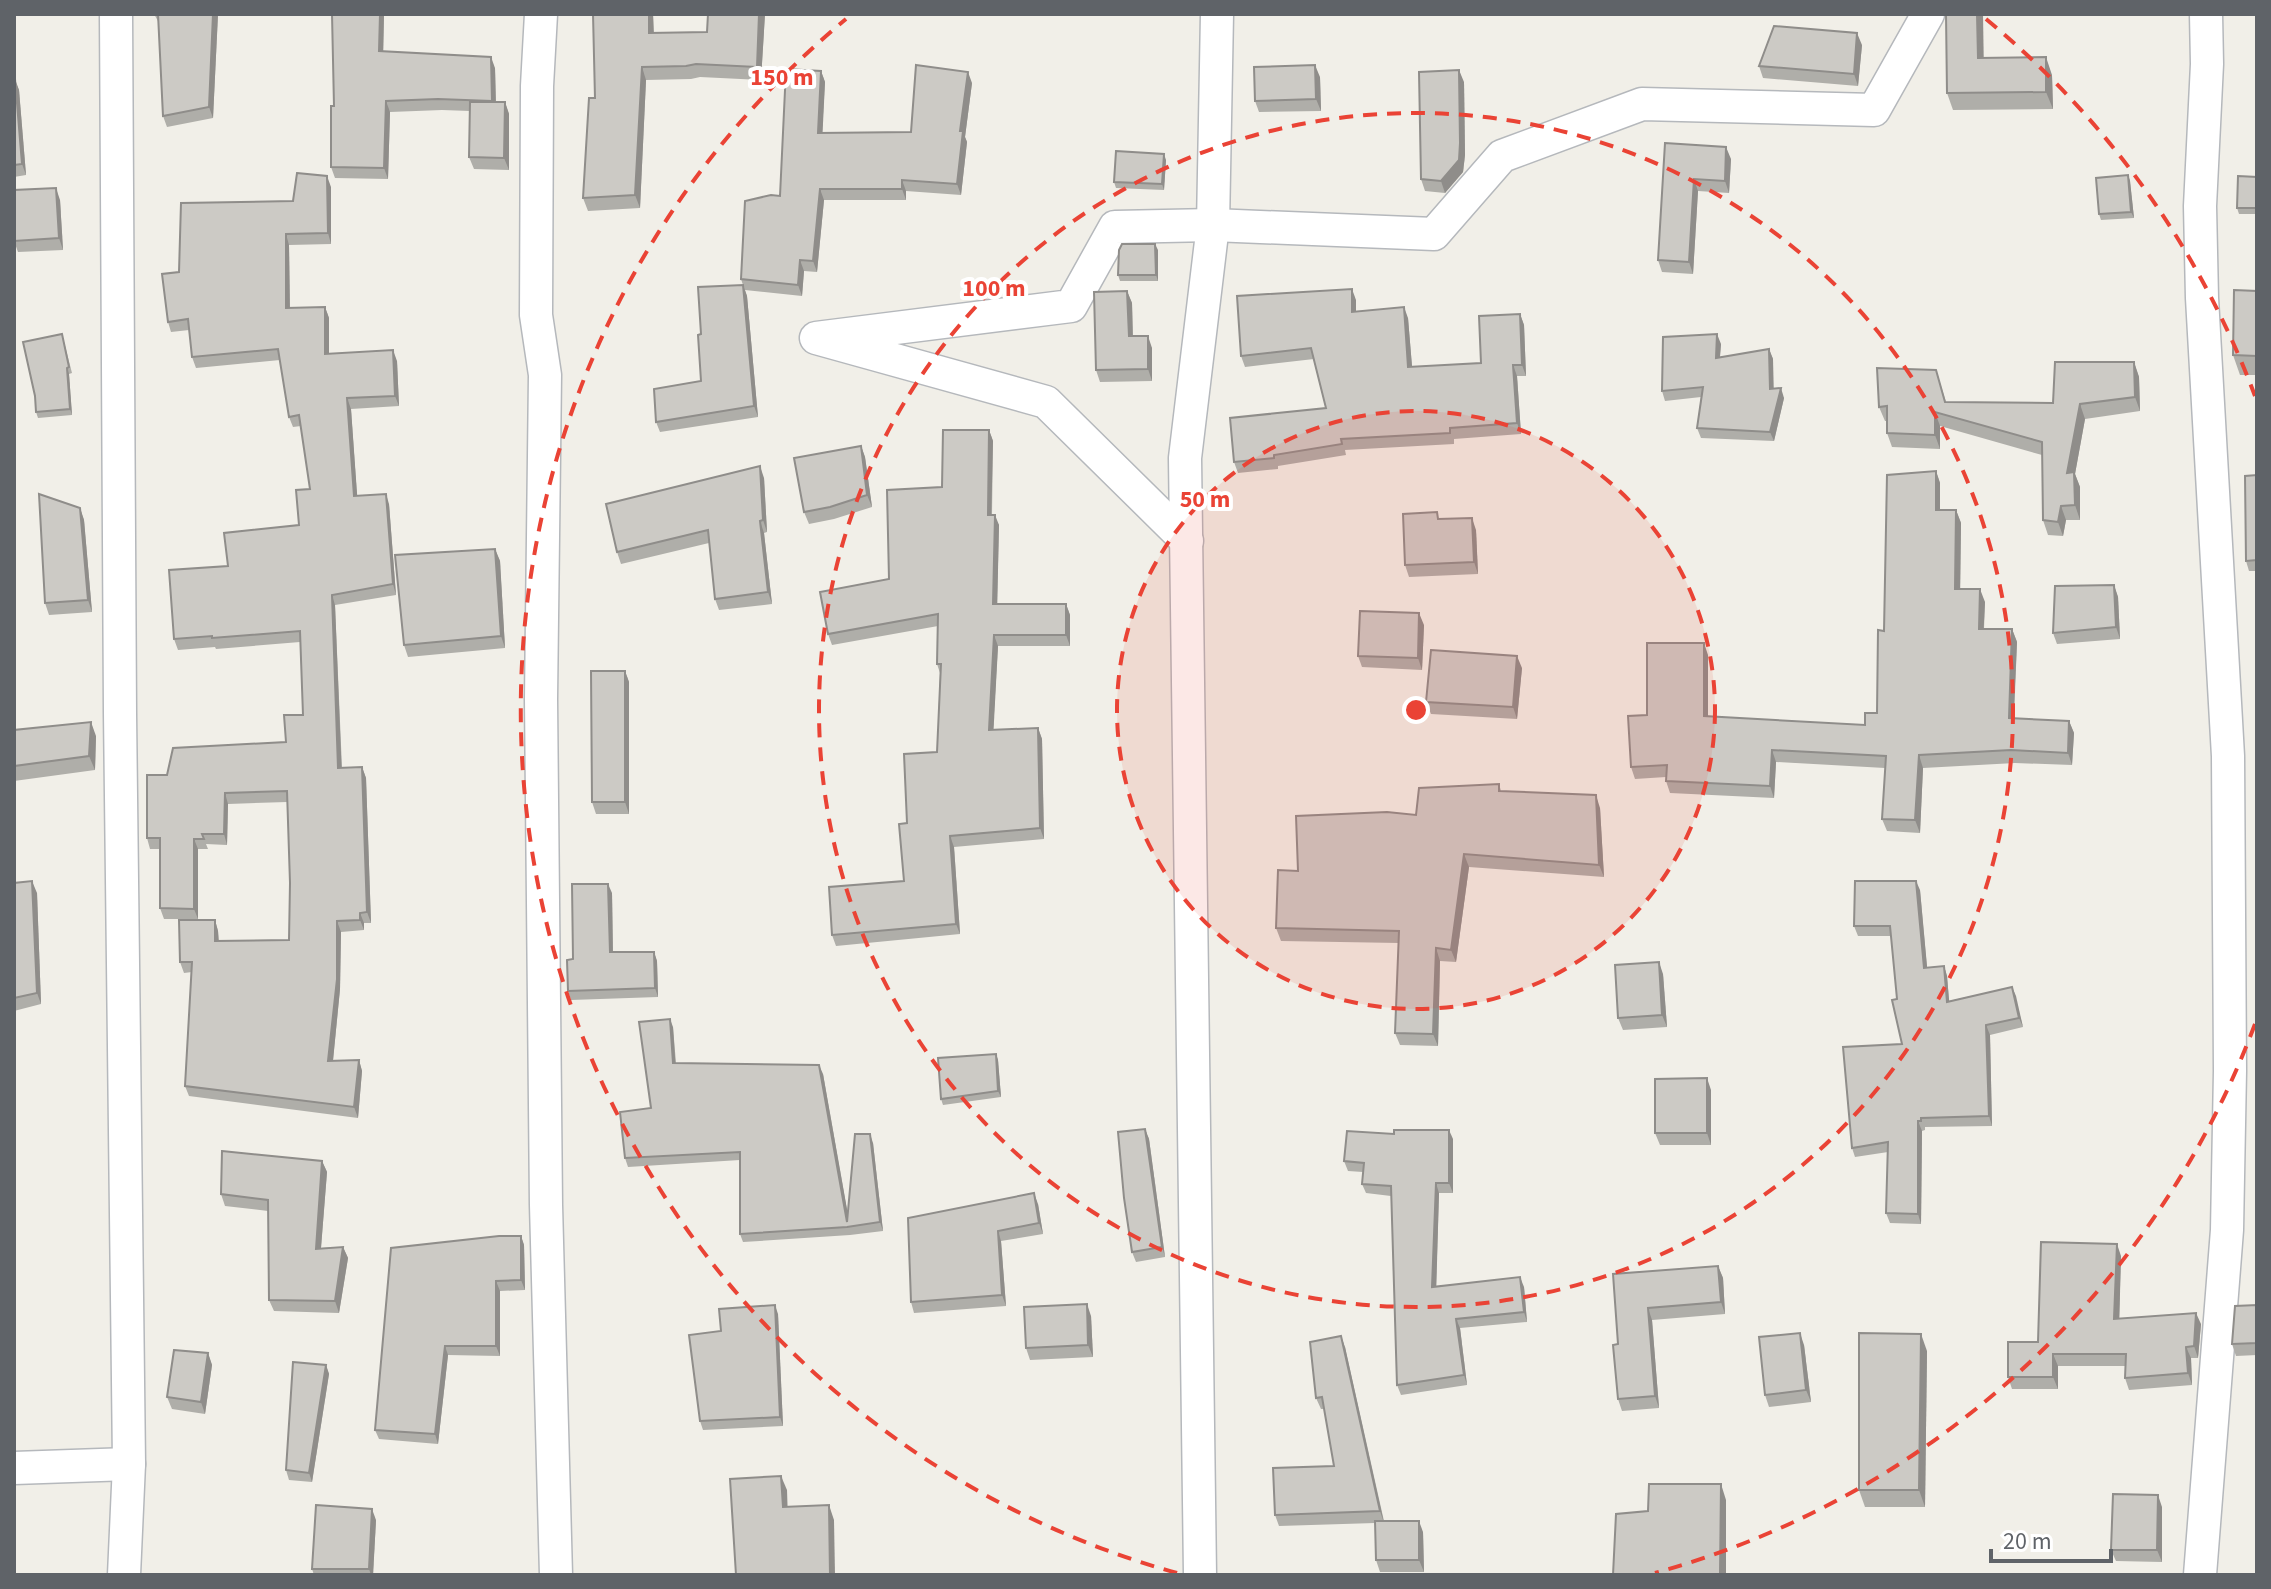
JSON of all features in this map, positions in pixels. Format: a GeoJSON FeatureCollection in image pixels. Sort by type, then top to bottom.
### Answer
{"type":"FeatureCollection","features":[{"type":"Feature","properties":{"kind":"street"},"geometry":{"type":"LineString","coordinates":[[116,14],[129,1464],[124,1575]]}},
{"type":"Feature","properties":{"kind":"street"},"geometry":{"type":"LineString","coordinates":[[541,14],[537,86],[536,315],[545,375],[542,778],[546,1205],[556,1575]]}},
{"type":"Feature","properties":{"kind":"street"},"geometry":{"type":"LineString","coordinates":[[1200,1575],[1185,458],[1213,225],[1217,14]]}},
{"type":"Feature","properties":{"kind":"street"},"geometry":{"type":"LineString","coordinates":[[1187,541],[1046,402],[816,338],[1071,306],[1115,227],[1213,225],[1434,234],[1502,156],[1642,104],[1874,110],[1928,14]]}},
{"type":"Feature","properties":{"kind":"street"},"geometry":{"type":"LineString","coordinates":[[2200,1575],[2227,1230],[2243,1076],[2202,298],[2200,206],[2207,64],[2206,14]]}},
{"type":"Feature","properties":{"kind":"street"},"geometry":{"type":"LineString","coordinates":[[14,1468],[129,1464]]}},
{"type":"Feature","properties":{"kind":"building"},"geometry":{"type":"Polygon","coordinates":[[[158,14],[213,14],[209,107],[163,116],[158,14]]]}},
{"type":"Feature","properties":{"kind":"building"},"geometry":{"type":"Polygon","coordinates":[[[332,14],[380,14],[379,51],[491,57],[492,101],[386,101],[384,168],[331,167],[331,106],[334,106],[332,14]]]}},
{"type":"Feature","properties":{"kind":"building"},"geometry":{"type":"Polygon","coordinates":[[[593,14],[649,14],[649,33],[707,32],[708,14],[759,14],[757,67],[696,64],[642,67],[635,195],[583,198],[589,98],[595,98],[593,14]]]}},
{"type":"Feature","properties":{"kind":"building"},"geometry":{"type":"Polygon","coordinates":[[[1946,14],[1977,14],[1978,58],[2046,57],[2046,92],[1947,93],[1946,14]]]}},
{"type":"Feature","properties":{"kind":"building"},"geometry":{"type":"Polygon","coordinates":[[[1774,26],[1857,33],[1854,74],[1759,66],[1774,26]]]}},
{"type":"Feature","properties":{"kind":"building"},"geometry":{"type":"Polygon","coordinates":[[[916,65],[968,72],[957,184],[902,180],[902,189],[820,189],[813,261],[800,260],[798,285],[741,279],[745,201],[780,196],[786,69],[821,71],[818,133],[911,132],[916,65]]]}},
{"type":"Feature","properties":{"kind":"building"},"geometry":{"type":"Polygon","coordinates":[[[1315,65],[1316,99],[1255,101],[1254,67],[1315,65]]]}},
{"type":"Feature","properties":{"kind":"building"},"geometry":{"type":"Polygon","coordinates":[[[1459,70],[1459,160],[1441,181],[1421,179],[1419,72],[1459,70]]]}},
{"type":"Feature","properties":{"kind":"building"},"geometry":{"type":"Polygon","coordinates":[[[14,79],[22,164],[14,165],[14,79]]]}},
{"type":"Feature","properties":{"kind":"building"},"geometry":{"type":"Polygon","coordinates":[[[470,102],[505,102],[504,158],[469,157],[470,102]]]}},
{"type":"Feature","properties":{"kind":"building"},"geometry":{"type":"Polygon","coordinates":[[[1665,143],[1726,147],[1725,181],[1694,179],[1689,262],[1658,260],[1665,143]]]}},
{"type":"Feature","properties":{"kind":"building"},"geometry":{"type":"Polygon","coordinates":[[[1116,151],[1164,154],[1162,184],[1114,182],[1116,151]]]}},
{"type":"Feature","properties":{"kind":"building"},"geometry":{"type":"Polygon","coordinates":[[[297,173],[327,176],[328,233],[286,234],[286,308],[325,307],[325,354],[393,350],[395,396],[347,398],[354,496],[386,494],[393,584],[332,595],[338,768],[362,767],[367,912],[360,913],[360,920],[337,921],[337,979],[328,1061],[359,1060],[354,1107],[185,1086],[192,962],[180,962],[179,920],[215,920],[215,941],[289,940],[287,791],[225,793],[224,834],[202,834],[204,839],[194,839],[194,909],[160,908],[160,838],[147,838],[147,775],[167,775],[173,748],[286,742],[284,715],[303,715],[300,631],[174,639],[169,570],[228,566],[224,533],[299,525],[296,490],[310,489],[299,415],[289,417],[278,349],[192,357],[188,319],[168,322],[162,274],[179,272],[181,203],[293,201],[297,173]]]}},
{"type":"Feature","properties":{"kind":"building"},"geometry":{"type":"Polygon","coordinates":[[[2128,175],[2131,212],[2099,214],[2096,178],[2128,175]]]}},
{"type":"Feature","properties":{"kind":"building"},"geometry":{"type":"Polygon","coordinates":[[[2238,176],[2257,177],[2257,208],[2237,208],[2238,176]]]}},
{"type":"Feature","properties":{"kind":"building"},"geometry":{"type":"Polygon","coordinates":[[[56,188],[59,238],[14,241],[14,190],[56,188]]]}},
{"type":"Feature","properties":{"kind":"building"},"geometry":{"type":"Polygon","coordinates":[[[1122,244],[1155,244],[1156,275],[1118,275],[1122,244]]]}},
{"type":"Feature","properties":{"kind":"building"},"geometry":{"type":"Polygon","coordinates":[[[743,285],[754,406],[656,422],[654,389],[701,381],[698,287],[743,285]]]}},
{"type":"Feature","properties":{"kind":"building"},"geometry":{"type":"Polygon","coordinates":[[[1352,289],[1352,312],[1404,307],[1408,367],[1481,363],[1479,316],[1520,314],[1522,365],[1513,365],[1517,423],[1450,428],[1450,433],[1341,439],[1342,444],[1274,455],[1274,458],[1234,462],[1230,418],[1326,408],[1311,348],[1241,356],[1237,296],[1352,289]]]}},
{"type":"Feature","properties":{"kind":"building"},"geometry":{"type":"Polygon","coordinates":[[[2234,290],[2257,291],[2257,356],[2233,355],[2234,290]]]}},
{"type":"Feature","properties":{"kind":"building"},"geometry":{"type":"Polygon","coordinates":[[[1127,291],[1129,336],[1148,336],[1148,369],[1096,370],[1094,292],[1127,291]]]}},
{"type":"Feature","properties":{"kind":"building"},"geometry":{"type":"Polygon","coordinates":[[[62,334],[69,367],[70,409],[36,412],[23,342],[62,334]]]}},
{"type":"Feature","properties":{"kind":"building"},"geometry":{"type":"Polygon","coordinates":[[[1717,334],[1716,358],[1769,349],[1770,389],[1781,388],[1770,432],[1697,428],[1703,387],[1662,391],[1663,337],[1717,334]]]}},
{"type":"Feature","properties":{"kind":"building"},"geometry":{"type":"Polygon","coordinates":[[[2055,362],[2134,362],[2135,397],[2080,404],[2067,473],[2074,472],[2075,505],[2061,506],[2058,522],[2043,520],[2042,442],[1935,412],[1935,435],[1887,433],[1887,406],[1879,407],[1877,368],[1936,370],[1945,402],[2053,403],[2055,362]]]}},
{"type":"Feature","properties":{"kind":"building"},"geometry":{"type":"Polygon","coordinates":[[[943,430],[989,430],[988,515],[995,515],[993,604],[1066,604],[1066,635],[994,635],[989,730],[1038,728],[1040,828],[950,836],[956,924],[832,935],[829,887],[904,881],[899,824],[907,823],[904,754],[937,752],[941,664],[937,664],[938,614],[828,634],[820,592],[889,579],[887,490],[942,487],[943,430]]]}},
{"type":"Feature","properties":{"kind":"building"},"geometry":{"type":"Polygon","coordinates":[[[861,446],[867,495],[804,512],[794,458],[861,446]]]}},
{"type":"Feature","properties":{"kind":"building"},"geometry":{"type":"Polygon","coordinates":[[[760,466],[763,520],[760,521],[768,592],[715,599],[708,530],[617,552],[606,504],[760,466]]]}},
{"type":"Feature","properties":{"kind":"building"},"geometry":{"type":"Polygon","coordinates":[[[1936,471],[1936,510],[1956,510],[1955,589],[1980,589],[1979,629],[2012,629],[2009,718],[2069,721],[2068,753],[2011,750],[1919,755],[1915,820],[1882,819],[1886,756],[1772,750],[1770,786],[1666,781],[1667,765],[1631,767],[1628,716],[1647,715],[1647,643],[1704,643],[1704,716],[1865,725],[1865,713],[1877,713],[1878,630],[1884,631],[1887,475],[1936,471]]]}},
{"type":"Feature","properties":{"kind":"building"},"geometry":{"type":"Polygon","coordinates":[[[2257,475],[2257,560],[2246,561],[2245,476],[2257,475]]]}},
{"type":"Feature","properties":{"kind":"building"},"geometry":{"type":"Polygon","coordinates":[[[39,494],[80,508],[88,600],[45,603],[39,494]]]}},
{"type":"Feature","properties":{"kind":"building"},"geometry":{"type":"Polygon","coordinates":[[[1437,512],[1438,519],[1472,518],[1474,562],[1405,565],[1403,514],[1437,512]]]}},
{"type":"Feature","properties":{"kind":"building"},"geometry":{"type":"Polygon","coordinates":[[[495,549],[501,636],[404,645],[395,555],[495,549]]]}},
{"type":"Feature","properties":{"kind":"building"},"geometry":{"type":"Polygon","coordinates":[[[2114,585],[2116,627],[2053,633],[2055,586],[2114,585]]]}},
{"type":"Feature","properties":{"kind":"building"},"geometry":{"type":"Polygon","coordinates":[[[1360,611],[1419,613],[1418,658],[1358,656],[1360,611]]]}},
{"type":"Feature","properties":{"kind":"building"},"geometry":{"type":"Polygon","coordinates":[[[1431,650],[1517,656],[1513,707],[1426,702],[1431,650]]]}},
{"type":"Feature","properties":{"kind":"building"},"geometry":{"type":"Polygon","coordinates":[[[591,671],[625,671],[625,802],[592,802],[591,671]]]}},
{"type":"Feature","properties":{"kind":"building"},"geometry":{"type":"Polygon","coordinates":[[[91,722],[89,756],[14,766],[14,730],[91,722]]]}},
{"type":"Feature","properties":{"kind":"building"},"geometry":{"type":"Polygon","coordinates":[[[1499,784],[1499,791],[1596,795],[1599,865],[1464,854],[1451,950],[1436,948],[1433,1034],[1395,1033],[1399,931],[1276,928],[1278,870],[1298,871],[1296,816],[1387,812],[1416,815],[1419,788],[1499,784]]]}},
{"type":"Feature","properties":{"kind":"building"},"geometry":{"type":"Polygon","coordinates":[[[32,881],[37,993],[14,998],[14,883],[32,881]]]}},
{"type":"Feature","properties":{"kind":"building"},"geometry":{"type":"Polygon","coordinates":[[[1855,881],[1916,881],[1924,968],[1944,966],[1947,1002],[2012,987],[2019,1018],[1986,1025],[1989,1116],[1921,1118],[1918,1121],[1918,1214],[1886,1213],[1888,1142],[1852,1148],[1843,1047],[1902,1044],[1892,1000],[1897,999],[1890,926],[1854,926],[1855,881]]]}},
{"type":"Feature","properties":{"kind":"building"},"geometry":{"type":"Polygon","coordinates":[[[572,884],[608,884],[610,952],[654,952],[655,988],[568,991],[567,960],[573,959],[572,884]]]}},
{"type":"Feature","properties":{"kind":"building"},"geometry":{"type":"Polygon","coordinates":[[[1659,962],[1662,1015],[1618,1018],[1615,965],[1659,962]]]}},
{"type":"Feature","properties":{"kind":"building"},"geometry":{"type":"Polygon","coordinates":[[[670,1019],[673,1063],[819,1065],[847,1222],[855,1134],[870,1134],[880,1222],[740,1234],[740,1152],[625,1158],[620,1112],[651,1108],[639,1022],[670,1019]]]}},
{"type":"Feature","properties":{"kind":"building"},"geometry":{"type":"Polygon","coordinates":[[[996,1054],[998,1091],[941,1099],[938,1058],[996,1054]]]}},
{"type":"Feature","properties":{"kind":"building"},"geometry":{"type":"Polygon","coordinates":[[[1707,1078],[1707,1133],[1655,1133],[1655,1079],[1707,1078]]]}},
{"type":"Feature","properties":{"kind":"building"},"geometry":{"type":"Polygon","coordinates":[[[1145,1129],[1162,1247],[1132,1252],[1118,1132],[1145,1129]]]}},
{"type":"Feature","properties":{"kind":"building"},"geometry":{"type":"Polygon","coordinates":[[[1394,1130],[1449,1130],[1449,1183],[1436,1183],[1432,1287],[1520,1277],[1524,1312],[1456,1319],[1464,1375],[1397,1385],[1391,1186],[1362,1184],[1364,1163],[1344,1161],[1347,1131],[1394,1134],[1394,1130]]]}},
{"type":"Feature","properties":{"kind":"building"},"geometry":{"type":"Polygon","coordinates":[[[222,1151],[322,1161],[316,1249],[343,1247],[335,1301],[269,1300],[268,1200],[221,1194],[222,1151]]]}},
{"type":"Feature","properties":{"kind":"building"},"geometry":{"type":"Polygon","coordinates":[[[1034,1193],[1039,1223],[998,1231],[1002,1295],[911,1302],[908,1218],[1034,1193]]]}},
{"type":"Feature","properties":{"kind":"building"},"geometry":{"type":"Polygon","coordinates":[[[521,1236],[521,1280],[496,1281],[496,1346],[445,1346],[435,1434],[375,1430],[391,1248],[521,1236]]]}},
{"type":"Feature","properties":{"kind":"building"},"geometry":{"type":"Polygon","coordinates":[[[2041,1242],[2117,1244],[2114,1319],[2196,1313],[2194,1346],[2186,1347],[2188,1373],[2125,1378],[2126,1354],[2053,1354],[2053,1377],[2008,1377],[2008,1342],[2038,1342],[2041,1242]]]}},
{"type":"Feature","properties":{"kind":"building"},"geometry":{"type":"Polygon","coordinates":[[[1718,1266],[1721,1302],[1648,1308],[1655,1396],[1618,1399],[1613,1345],[1618,1344],[1613,1274],[1718,1266]]]}},
{"type":"Feature","properties":{"kind":"building"},"geometry":{"type":"Polygon","coordinates":[[[1087,1304],[1088,1345],[1026,1348],[1024,1307],[1087,1304]]]}},
{"type":"Feature","properties":{"kind":"building"},"geometry":{"type":"Polygon","coordinates":[[[775,1305],[780,1417],[700,1421],[689,1335],[721,1331],[719,1309],[775,1305]]]}},
{"type":"Feature","properties":{"kind":"building"},"geometry":{"type":"Polygon","coordinates":[[[2257,1305],[2257,1343],[2232,1344],[2235,1306],[2257,1305]]]}},
{"type":"Feature","properties":{"kind":"building"},"geometry":{"type":"Polygon","coordinates":[[[1800,1333],[1806,1390],[1765,1395],[1759,1337],[1800,1333]]]}},
{"type":"Feature","properties":{"kind":"building"},"geometry":{"type":"Polygon","coordinates":[[[1859,1333],[1921,1334],[1919,1490],[1859,1490],[1859,1333]]]}},
{"type":"Feature","properties":{"kind":"building"},"geometry":{"type":"Polygon","coordinates":[[[1341,1336],[1380,1511],[1275,1515],[1273,1468],[1334,1466],[1322,1397],[1316,1398],[1310,1342],[1341,1336]]]}},
{"type":"Feature","properties":{"kind":"building"},"geometry":{"type":"Polygon","coordinates":[[[174,1350],[208,1353],[201,1402],[167,1397],[174,1350]]]}},
{"type":"Feature","properties":{"kind":"building"},"geometry":{"type":"Polygon","coordinates":[[[293,1362],[326,1365],[309,1473],[286,1470],[293,1362]]]}},
{"type":"Feature","properties":{"kind":"building"},"geometry":{"type":"Polygon","coordinates":[[[781,1476],[783,1507],[829,1505],[830,1575],[736,1575],[730,1479],[781,1476]]]}},
{"type":"Feature","properties":{"kind":"building"},"geometry":{"type":"Polygon","coordinates":[[[1649,1484],[1721,1484],[1720,1575],[1613,1575],[1616,1514],[1648,1511],[1649,1484]]]}},
{"type":"Feature","properties":{"kind":"building"},"geometry":{"type":"Polygon","coordinates":[[[2113,1494],[2158,1495],[2157,1550],[2111,1550],[2113,1494]]]}},
{"type":"Feature","properties":{"kind":"building"},"geometry":{"type":"Polygon","coordinates":[[[316,1505],[372,1509],[369,1569],[312,1569],[316,1505]]]}},
{"type":"Feature","properties":{"kind":"building"},"geometry":{"type":"Polygon","coordinates":[[[1375,1521],[1419,1521],[1419,1560],[1376,1560],[1375,1521]]]}}]}
